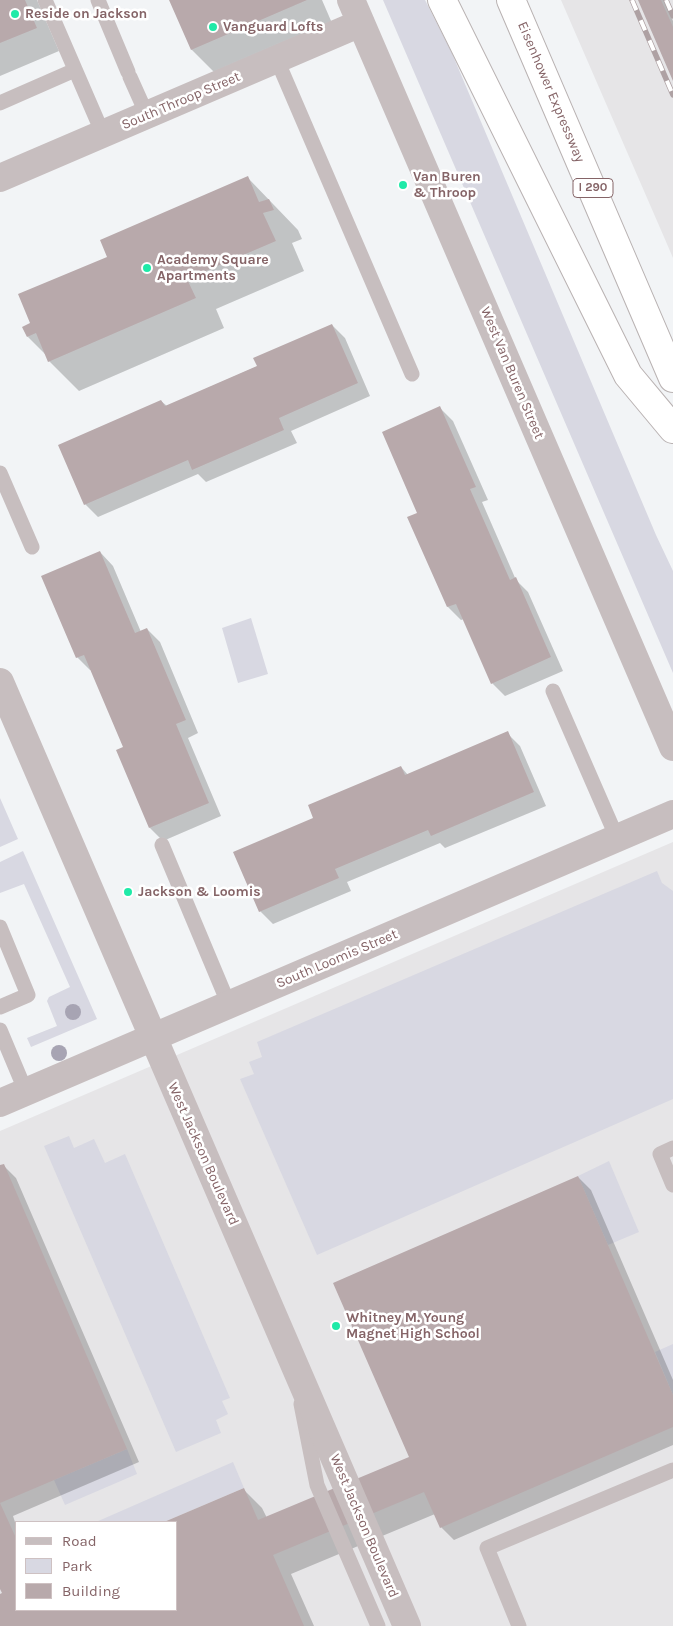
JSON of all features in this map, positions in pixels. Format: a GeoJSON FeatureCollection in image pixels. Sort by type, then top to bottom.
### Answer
{"type":"FeatureCollection","features":[{"type":"Feature","properties":{"kind":"highway"},"geometry":{"type":"LineString","coordinates":[[442,0],[628,375],[673,429]]}},
{"type":"Feature","properties":{"kind":"highway","name":"Eisenhower Expressway"},"geometry":{"type":"LineString","coordinates":[[511,0],[673,378]]}},
{"type":"Feature","properties":{"kind":"street","name":"South Throop Street"},"geometry":{"type":"LineString","coordinates":[[0,178],[277,60],[356,12]]}},
{"type":"Feature","properties":{"kind":"street","name":"West Van Buren Street"},"geometry":{"type":"LineString","coordinates":[[356,12],[673,747]]}},
{"type":"Feature","properties":{"kind":"street","name":"West Jackson Boulevard"},"geometry":{"type":"LineString","coordinates":[[0,682],[406,1626]]}},
{"type":"Feature","properties":{"kind":"street","name":"South Loomis Street"},"geometry":{"type":"LineString","coordinates":[[0,1103],[673,814]]}},
{"type":"Feature","properties":{"kind":"lane"},"geometry":{"type":"LineString","coordinates":[[45,0],[103,134]]}},
{"type":"Feature","properties":{"kind":"lane"},"geometry":{"type":"LineString","coordinates":[[98,0],[147,115]]}},
{"type":"Feature","properties":{"kind":"lane"},"geometry":{"type":"LineString","coordinates":[[277,60],[412,374]]}},
{"type":"Feature","properties":{"kind":"lane"},"geometry":{"type":"LineString","coordinates":[[0,103],[75,70]]}},
{"type":"Feature","properties":{"kind":"lane"},"geometry":{"type":"LineString","coordinates":[[0,472],[32,547]]}},
{"type":"Feature","properties":{"kind":"lane"},"geometry":{"type":"LineString","coordinates":[[553,691],[617,838]]}},
{"type":"Feature","properties":{"kind":"lane"},"geometry":{"type":"LineString","coordinates":[[162,845],[229,1005]]}},
{"type":"Feature","properties":{"kind":"lane"},"geometry":{"type":"LineString","coordinates":[[0,927],[28,995],[0,1007]]}},
{"type":"Feature","properties":{"kind":"lane"},"geometry":{"type":"LineString","coordinates":[[0,1030],[26,1092]]}},
{"type":"Feature","properties":{"kind":"lane"},"geometry":{"type":"LineString","coordinates":[[673,1148],[660,1154],[673,1185]]}},
{"type":"Feature","properties":{"kind":"lane"},"geometry":{"type":"LineString","coordinates":[[293,1361],[317,1485],[378,1626]]}},
{"type":"Feature","properties":{"kind":"lane"},"geometry":{"type":"LineString","coordinates":[[519,1626],[487,1548],[673,1470]]}},
{"type":"Feature","properties":{"kind":"shaded area"},"geometry":{"type":"Polygon","coordinates":[[[561,0],[673,0],[673,258],[664,237],[561,0]]]}},
{"type":"Feature","properties":{"kind":"shaded area","name":"Whitney M. Young Magnet High School"},"geometry":{"type":"Polygon","coordinates":[[[673,842],[673,1626],[0,1626],[0,1131],[673,842]]]}},
{"type":"Feature","properties":{"kind":"green space"},"geometry":{"type":"Polygon","coordinates":[[[383,0],[425,0],[451,51],[673,571],[673,673],[383,0]]]}},
{"type":"Feature","properties":{"kind":"green space"},"geometry":{"type":"Polygon","coordinates":[[[251,618],[268,674],[238,683],[222,628],[251,618]]]}},
{"type":"Feature","properties":{"kind":"green space"},"geometry":{"type":"Polygon","coordinates":[[[0,798],[18,839],[0,847],[0,798]]]}},
{"type":"Feature","properties":{"kind":"green space"},"geometry":{"type":"Polygon","coordinates":[[[23,851],[97,1019],[31,1047],[27,1038],[57,1026],[47,1001],[49,997],[70,987],[24,884],[0,893],[0,862],[23,851]]]}},
{"type":"Feature","properties":{"kind":"green space"},"geometry":{"type":"Polygon","coordinates":[[[657,871],[662,883],[673,891],[673,1099],[317,1255],[240,1079],[254,1074],[249,1062],[262,1057],[257,1042],[657,871]]]}},
{"type":"Feature","properties":{"kind":"green space"},"geometry":{"type":"Polygon","coordinates":[[[69,1136],[74,1148],[94,1139],[105,1163],[125,1154],[230,1398],[222,1401],[228,1414],[216,1420],[221,1433],[176,1452],[44,1146],[69,1136]]]}},
{"type":"Feature","properties":{"kind":"green space"},"geometry":{"type":"Polygon","coordinates":[[[609,1161],[639,1232],[608,1245],[578,1176],[609,1161]]]}},
{"type":"Feature","properties":{"kind":"green space"},"geometry":{"type":"Polygon","coordinates":[[[673,1344],[673,1395],[655,1352],[673,1344]]]}},
{"type":"Feature","properties":{"kind":"green space"},"geometry":{"type":"Polygon","coordinates":[[[127,1449],[137,1474],[65,1505],[54,1480],[127,1449]]]}},
{"type":"Feature","properties":{"kind":"green space"},"geometry":{"type":"Polygon","coordinates":[[[233,1462],[244,1488],[166,1521],[98,1521],[233,1462]]]}},
{"type":"Feature","properties":{"kind":"building","name":"Reside on Jackson"},"geometry":{"type":"Polygon","coordinates":[[[0,0],[25,0],[37,28],[0,43],[0,0]]]}},
{"type":"Feature","properties":{"kind":"building","name":"Vanguard Lofts"},"geometry":{"type":"Polygon","coordinates":[[[169,0],[307,0],[191,50],[169,0]]]}},
{"type":"Feature","properties":{"kind":"building"},"geometry":{"type":"Polygon","coordinates":[[[638,0],[661,0],[673,27],[673,81],[638,0]]]}},
{"type":"Feature","properties":{"kind":"building","name":"Academy Square Apartments"},"geometry":{"type":"Polygon","coordinates":[[[248,176],[259,202],[269,199],[274,210],[263,213],[276,241],[187,279],[196,298],[48,362],[36,333],[27,337],[22,327],[30,323],[18,294],[107,257],[100,240],[248,176]]]}},
{"type":"Feature","properties":{"kind":"building"},"geometry":{"type":"Polygon","coordinates":[[[332,324],[358,383],[279,418],[284,430],[192,470],[188,460],[84,505],[58,445],[161,400],[165,406],[257,366],[253,358],[332,324]]]}},
{"type":"Feature","properties":{"kind":"building"},"geometry":{"type":"Polygon","coordinates":[[[440,406],[476,487],[470,489],[510,580],[516,577],[551,657],[491,684],[456,604],[447,607],[407,517],[417,513],[382,432],[440,406]]]}},
{"type":"Feature","properties":{"kind":"building"},"geometry":{"type":"Polygon","coordinates":[[[100,551],[135,633],[147,628],[186,720],[176,724],[209,803],[149,828],[116,750],[123,747],[84,655],[76,658],[41,576],[100,551]]]}},
{"type":"Feature","properties":{"kind":"building"},"geometry":{"type":"Polygon","coordinates":[[[508,731],[534,792],[431,836],[428,830],[335,869],[339,878],[259,912],[233,852],[313,818],[308,805],[401,766],[405,775],[508,731]]]}},
{"type":"Feature","properties":{"kind":"building"},"geometry":{"type":"Polygon","coordinates":[[[4,1164],[127,1449],[0,1503],[0,1165],[4,1164]]]}},
{"type":"Feature","properties":{"kind":"building"},"geometry":{"type":"Polygon","coordinates":[[[578,1176],[673,1395],[673,1427],[440,1528],[424,1492],[273,1555],[304,1626],[0,1626],[0,1594],[2,1593],[0,1589],[0,1503],[15,1536],[15,1611],[178,1611],[178,1521],[166,1521],[244,1488],[258,1520],[409,1457],[333,1283],[578,1176]]]}},
{"type":"Feature","properties":{"kind":"railway"},"geometry":{"type":"LineString","coordinates":[[632,0],[673,95]]}},
{"type":"Feature","properties":{"kind":"railway"},"geometry":{"type":"LineString","coordinates":[[666,0],[673,16]]}},
{"type":"Feature","properties":{"kind":"place","name":"Reside on Jackson"},"geometry":{"type":"Point","coordinates":[15,14]}},
{"type":"Feature","properties":{"kind":"place","name":"Vanguard Lofts"},"geometry":{"type":"Point","coordinates":[213,27]}},
{"type":"Feature","properties":{"kind":"place","name":"Van Buren & Throop"},"geometry":{"type":"Point","coordinates":[403,185]}},
{"type":"Feature","properties":{"kind":"place","name":"Academy Square Apartments"},"geometry":{"type":"Point","coordinates":[147,268]}},
{"type":"Feature","properties":{"kind":"place","name":"Jackson & Loomis"},"geometry":{"type":"Point","coordinates":[128,892]}},
{"type":"Feature","properties":{"kind":"place","name":"Whitney M. Young Magnet High School"},"geometry":{"type":"Point","coordinates":[336,1326]}}]}
